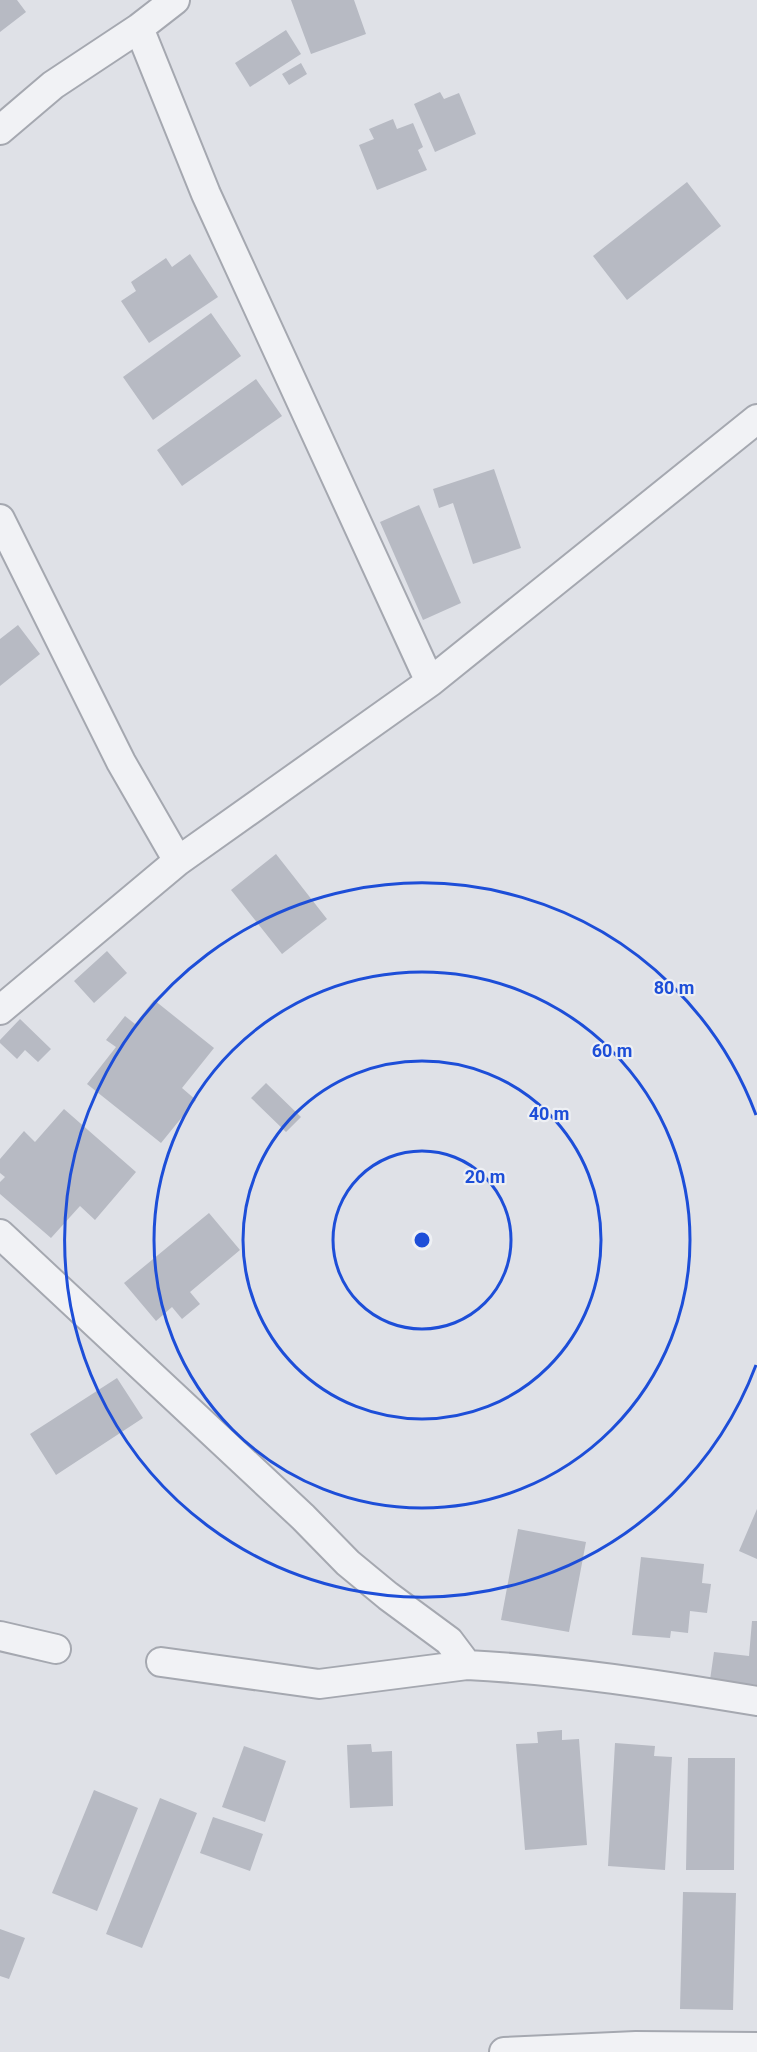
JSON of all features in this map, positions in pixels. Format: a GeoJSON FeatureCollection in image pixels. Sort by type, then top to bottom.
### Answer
{"type":"FeatureCollection","features":[{"type":"Feature","properties":{"kind":"street"},"geometry":{"type":"LineString","coordinates":[[0,130],[53,85],[139,28],[175,0]]}},
{"type":"Feature","properties":{"kind":"street"},"geometry":{"type":"LineString","coordinates":[[139,28],[206,195],[430,682]]}},
{"type":"Feature","properties":{"kind":"street"},"geometry":{"type":"LineString","coordinates":[[0,1010],[178,861],[430,682],[757,419]]}},
{"type":"Feature","properties":{"kind":"street"},"geometry":{"type":"LineString","coordinates":[[0,519],[120,762],[178,861]]}},
{"type":"Feature","properties":{"kind":"street"},"geometry":{"type":"LineString","coordinates":[[0,1234],[303,1517],[348,1563],[449,1641],[467,1665]]}},
{"type":"Feature","properties":{"kind":"street"},"geometry":{"type":"LineString","coordinates":[[0,1636],[56,1649]]}},
{"type":"Feature","properties":{"kind":"street"},"geometry":{"type":"LineString","coordinates":[[161,1662],[319,1684],[467,1665],[525,1668],[757,1701]]}},
{"type":"Feature","properties":{"kind":"street"},"geometry":{"type":"LineString","coordinates":[[504,2052],[636,2046],[757,2048]]}},
{"type":"Feature","properties":{"kind":"building"},"geometry":{"type":"Polygon","coordinates":[[[0,0],[17,0],[26,12],[0,32],[0,0]]]}},
{"type":"Feature","properties":{"kind":"building"},"geometry":{"type":"Polygon","coordinates":[[[291,0],[354,0],[366,34],[311,54],[291,0]]]}},
{"type":"Feature","properties":{"kind":"building"},"geometry":{"type":"Polygon","coordinates":[[[286,30],[301,54],[250,87],[235,63],[286,30]]]}},
{"type":"Feature","properties":{"kind":"building"},"geometry":{"type":"Polygon","coordinates":[[[301,63],[307,74],[289,85],[282,74],[301,63]]]}},
{"type":"Feature","properties":{"kind":"building"},"geometry":{"type":"Polygon","coordinates":[[[440,92],[444,99],[459,93],[476,134],[435,152],[414,104],[440,92]]]}},
{"type":"Feature","properties":{"kind":"building"},"geometry":{"type":"Polygon","coordinates":[[[393,119],[397,129],[413,123],[423,147],[418,150],[427,170],[377,190],[359,145],[374,139],[369,129],[393,119]]]}},
{"type":"Feature","properties":{"kind":"building"},"geometry":{"type":"Polygon","coordinates":[[[687,182],[721,226],[627,300],[593,256],[687,182]]]}},
{"type":"Feature","properties":{"kind":"building"},"geometry":{"type":"Polygon","coordinates":[[[190,254],[218,297],[149,343],[121,301],[136,291],[131,282],[166,258],[172,267],[190,254]]]}},
{"type":"Feature","properties":{"kind":"building"},"geometry":{"type":"Polygon","coordinates":[[[211,313],[241,356],[153,420],[123,377],[211,313]]]}},
{"type":"Feature","properties":{"kind":"building"},"geometry":{"type":"Polygon","coordinates":[[[256,379],[282,416],[182,486],[157,450],[256,379]]]}},
{"type":"Feature","properties":{"kind":"building"},"geometry":{"type":"Polygon","coordinates":[[[494,469],[521,548],[473,564],[453,503],[439,508],[433,489],[494,469]]]}},
{"type":"Feature","properties":{"kind":"building"},"geometry":{"type":"Polygon","coordinates":[[[419,505],[461,603],[423,620],[380,522],[419,505]]]}},
{"type":"Feature","properties":{"kind":"building"},"geometry":{"type":"Polygon","coordinates":[[[18,625],[40,654],[0,686],[0,639],[18,625]]]}},
{"type":"Feature","properties":{"kind":"building"},"geometry":{"type":"Polygon","coordinates":[[[276,854],[327,919],[282,954],[231,890],[276,854]]]}},
{"type":"Feature","properties":{"kind":"building"},"geometry":{"type":"Polygon","coordinates":[[[107,951],[127,973],[94,1003],[74,981],[107,951]]]}},
{"type":"Feature","properties":{"kind":"building"},"geometry":{"type":"Polygon","coordinates":[[[154,1000],[214,1048],[182,1088],[196,1100],[161,1143],[87,1084],[116,1047],[106,1040],[125,1016],[135,1024],[154,1000]]]}},
{"type":"Feature","properties":{"kind":"building"},"geometry":{"type":"Polygon","coordinates":[[[20,1019],[51,1049],[38,1062],[25,1050],[17,1059],[0,1043],[0,1040],[20,1019]]]}},
{"type":"Feature","properties":{"kind":"building"},"geometry":{"type":"Polygon","coordinates":[[[266,1083],[301,1117],[286,1132],[251,1098],[266,1083]]]}},
{"type":"Feature","properties":{"kind":"building"},"geometry":{"type":"Polygon","coordinates":[[[64,1109],[136,1172],[95,1220],[80,1206],[51,1238],[0,1194],[0,1182],[5,1177],[0,1173],[0,1159],[24,1131],[35,1142],[64,1109]]]}},
{"type":"Feature","properties":{"kind":"building"},"geometry":{"type":"Polygon","coordinates":[[[209,1213],[240,1250],[190,1292],[200,1304],[182,1319],[172,1307],[156,1321],[124,1283],[209,1213]]]}},
{"type":"Feature","properties":{"kind":"building"},"geometry":{"type":"Polygon","coordinates":[[[117,1378],[143,1418],[56,1475],[30,1434],[117,1378]]]}},
{"type":"Feature","properties":{"kind":"building"},"geometry":{"type":"Polygon","coordinates":[[[757,1509],[757,1559],[739,1551],[757,1509]]]}},
{"type":"Feature","properties":{"kind":"building"},"geometry":{"type":"Polygon","coordinates":[[[518,1529],[586,1542],[569,1632],[501,1620],[518,1529]]]}},
{"type":"Feature","properties":{"kind":"building"},"geometry":{"type":"Polygon","coordinates":[[[641,1557],[704,1564],[702,1583],[711,1584],[707,1613],[690,1611],[688,1633],[671,1631],[670,1638],[632,1635],[641,1557]]]}},
{"type":"Feature","properties":{"kind":"building"},"geometry":{"type":"Polygon","coordinates":[[[752,1621],[757,1621],[757,1685],[710,1680],[714,1652],[749,1656],[752,1621]]]}},
{"type":"Feature","properties":{"kind":"building"},"geometry":{"type":"Polygon","coordinates":[[[562,1730],[562,1740],[579,1739],[587,1845],[525,1850],[516,1744],[538,1743],[537,1732],[562,1730]]]}},
{"type":"Feature","properties":{"kind":"building"},"geometry":{"type":"Polygon","coordinates":[[[615,1743],[655,1746],[654,1756],[672,1757],[665,1870],[608,1866],[615,1743]]]}},
{"type":"Feature","properties":{"kind":"building"},"geometry":{"type":"Polygon","coordinates":[[[371,1744],[372,1752],[392,1751],[393,1806],[350,1808],[347,1745],[371,1744]]]}},
{"type":"Feature","properties":{"kind":"building"},"geometry":{"type":"Polygon","coordinates":[[[244,1746],[286,1761],[265,1822],[222,1807],[244,1746]]]}},
{"type":"Feature","properties":{"kind":"building"},"geometry":{"type":"Polygon","coordinates":[[[688,1758],[735,1758],[734,1870],[686,1870],[688,1758]]]}},
{"type":"Feature","properties":{"kind":"building"},"geometry":{"type":"Polygon","coordinates":[[[94,1790],[138,1808],[97,1911],[52,1893],[94,1790]]]}},
{"type":"Feature","properties":{"kind":"building"},"geometry":{"type":"Polygon","coordinates":[[[160,1798],[197,1813],[142,1948],[106,1934],[160,1798]]]}},
{"type":"Feature","properties":{"kind":"building"},"geometry":{"type":"Polygon","coordinates":[[[213,1817],[263,1834],[250,1871],[200,1853],[213,1817]]]}},
{"type":"Feature","properties":{"kind":"building"},"geometry":{"type":"Polygon","coordinates":[[[683,1892],[736,1893],[733,2010],[680,2009],[683,1892]]]}},
{"type":"Feature","properties":{"kind":"building"},"geometry":{"type":"Polygon","coordinates":[[[0,1929],[25,1938],[9,1979],[0,1976],[0,1929]]]}}]}
